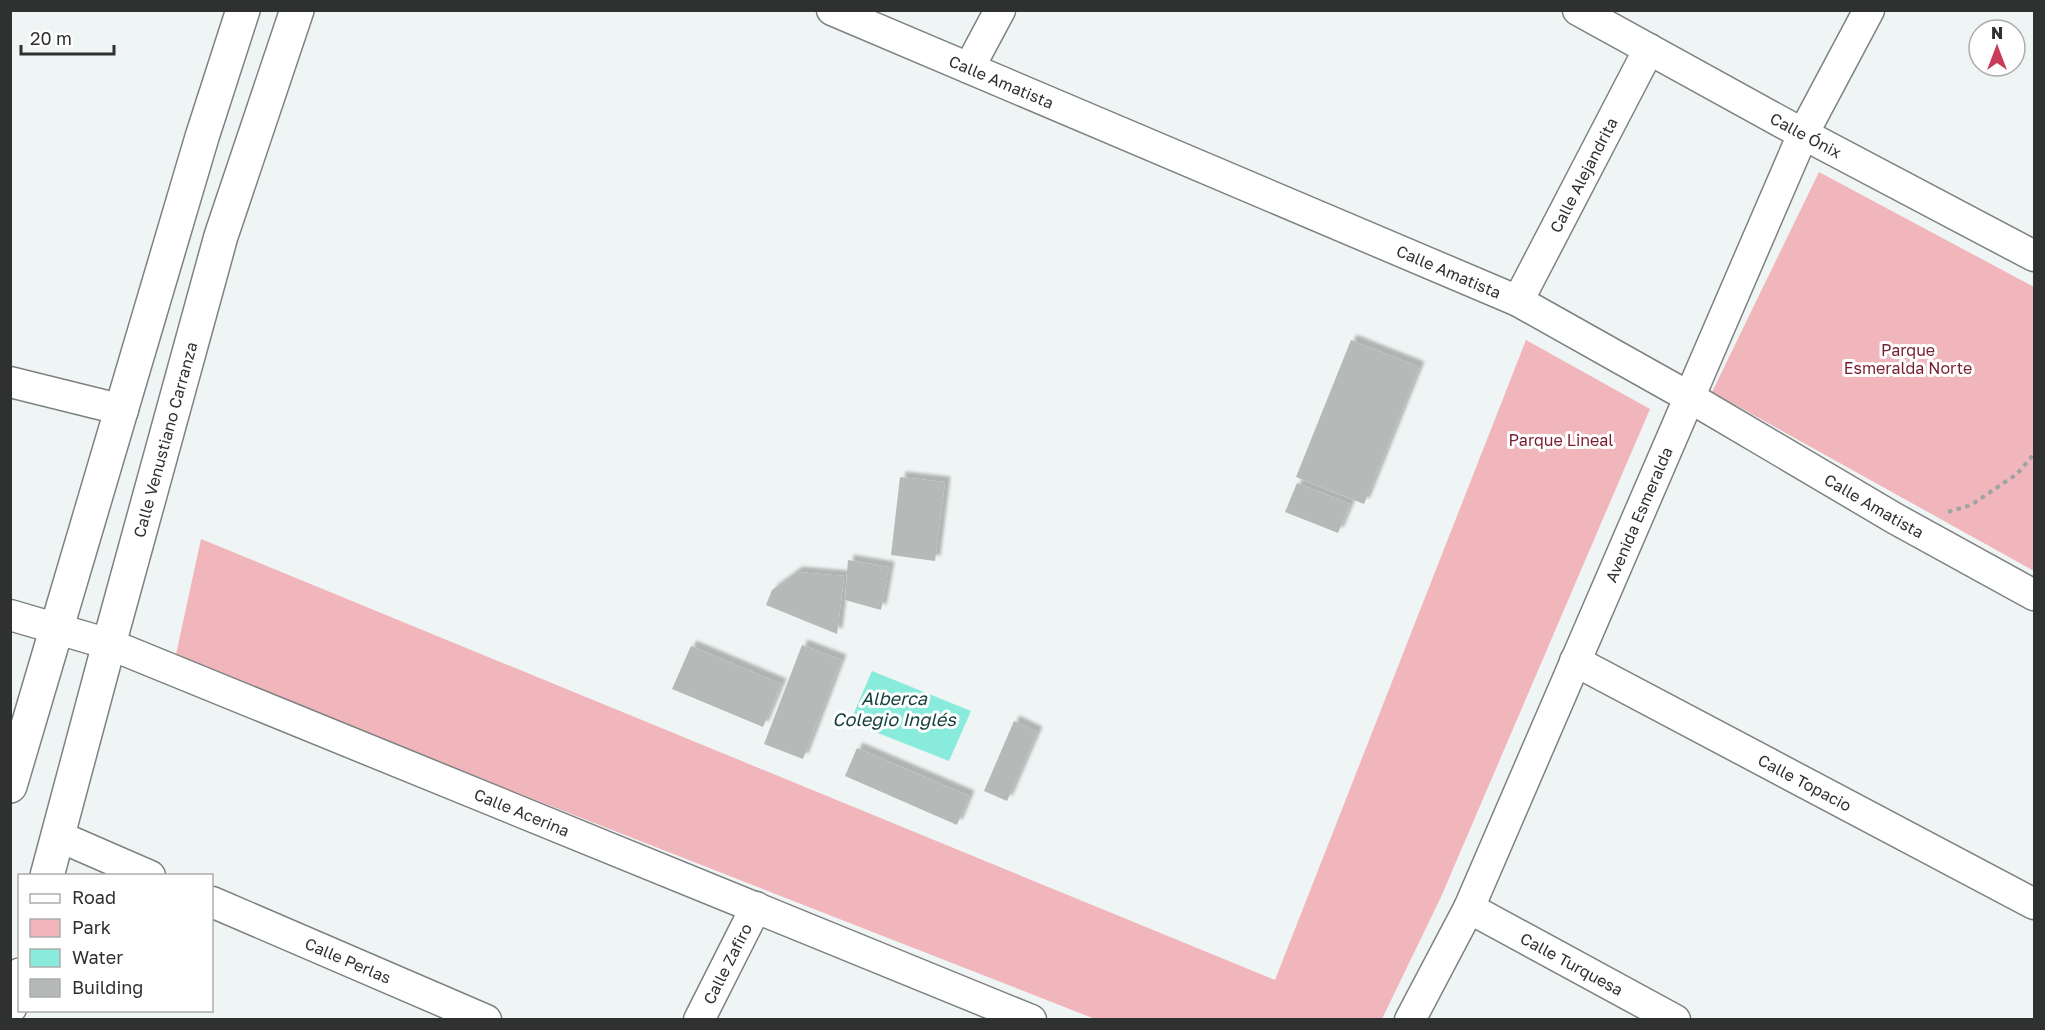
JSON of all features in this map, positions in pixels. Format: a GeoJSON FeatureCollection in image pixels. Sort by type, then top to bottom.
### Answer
{"type":"FeatureCollection","features":[{"type":"Feature","properties":{"kind":"street"},"geometry":{"type":"LineString","coordinates":[[10,786],[202,137],[243,10]]}},
{"type":"Feature","properties":{"kind":"street","name":"Calle Venustiano Carranza"},"geometry":{"type":"LineString","coordinates":[[48,874],[108,644],[221,236],[297,10]]}},
{"type":"Feature","properties":{"kind":"street","name":"Calle Amatista"},"geometry":{"type":"LineString","coordinates":[[832,10],[1518,301],[1689,397],[1894,518],[2034,595]]}},
{"type":"Feature","properties":{"kind":"street"},"geometry":{"type":"LineString","coordinates":[[969,68],[1000,10]]}},
{"type":"Feature","properties":{"kind":"street","name":"Calle Ónix"},"geometry":{"type":"LineString","coordinates":[[1578,10],[1803,134],[2034,256]]}},
{"type":"Feature","properties":{"kind":"street","name":"Avenida Esmeralda"},"geometry":{"type":"LineString","coordinates":[[1410,1020],[1469,908],[1803,134],[1869,10]]}},
{"type":"Feature","properties":{"kind":"street","name":"Calle Alejandrita"},"geometry":{"type":"LineString","coordinates":[[1518,301],[1649,50]]}},
{"type":"Feature","properties":{"kind":"street"},"geometry":{"type":"LineString","coordinates":[[202,137],[249,153]]}},
{"type":"Feature","properties":{"kind":"street"},"geometry":{"type":"LineString","coordinates":[[10,382],[123,410]]}},
{"type":"Feature","properties":{"kind":"street","name":"Calle Acerina"},"geometry":{"type":"LineString","coordinates":[[10,615],[108,644],[1031,1020]]}},
{"type":"Feature","properties":{"kind":"street","name":"Calle Topacio"},"geometry":{"type":"LineString","coordinates":[[1575,661],[2034,904]]}},
{"type":"Feature","properties":{"kind":"street"},"geometry":{"type":"LineString","coordinates":[[58,836],[145,874]]}},
{"type":"Feature","properties":{"kind":"street","name":"Calle Perlas"},"geometry":{"type":"LineString","coordinates":[[213,902],[486,1020]]}},
{"type":"Feature","properties":{"kind":"street","name":"Calle Zafiro"},"geometry":{"type":"LineString","coordinates":[[699,1020],[756,907]]}},
{"type":"Feature","properties":{"kind":"street","name":"Calle Turquesa"},"geometry":{"type":"LineString","coordinates":[[1469,908],[1675,1020]]}},
{"type":"Feature","properties":{"kind":"street"},"geometry":{"type":"LineString","coordinates":[[10,1007],[18,981]]}},
{"type":"Feature","properties":{"kind":"path"},"geometry":{"type":"LineString","coordinates":[[1943,513],[1971,505],[2017,474],[2034,456]]}},
{"type":"Feature","properties":{"kind":"green space","name":"Parque Esmeralda Norte"},"geometry":{"type":"Polygon","coordinates":[[[1819,172],[2034,287],[2034,571],[1712,392],[1819,172]]]}},
{"type":"Feature","properties":{"kind":"green space","name":"Parque Lineal"},"geometry":{"type":"Polygon","coordinates":[[[1526,340],[1650,409],[1441,897],[1382,1019],[1095,1019],[175,659],[201,539],[1275,980],[1526,340]]]}},
{"type":"Feature","properties":{"kind":"water","name":"Alberca Colegio Inglés"},"geometry":{"type":"Polygon","coordinates":[[[872,671],[971,711],[949,761],[850,722],[872,671]]]}},
{"type":"Feature","properties":{"kind":"building"},"geometry":{"type":"Polygon","coordinates":[[[1351,340],[1419,367],[1364,504],[1296,477],[1351,340]]]}},
{"type":"Feature","properties":{"kind":"building"},"geometry":{"type":"Polygon","coordinates":[[[900,477],[945,482],[935,561],[891,555],[900,477]]]}},
{"type":"Feature","properties":{"kind":"building"},"geometry":{"type":"Polygon","coordinates":[[[1297,483],[1350,504],[1338,533],[1285,512],[1297,483]]]}},
{"type":"Feature","properties":{"kind":"building"},"geometry":{"type":"Polygon","coordinates":[[[848,560],[889,567],[881,610],[845,600],[848,560]]]}},
{"type":"Feature","properties":{"kind":"building"},"geometry":{"type":"Polygon","coordinates":[[[797,572],[844,576],[837,634],[766,605],[772,590],[797,572]]]}},
{"type":"Feature","properties":{"kind":"building"},"geometry":{"type":"Polygon","coordinates":[[[802,645],[841,660],[803,759],[764,744],[802,645]]]}},
{"type":"Feature","properties":{"kind":"building"},"geometry":{"type":"Polygon","coordinates":[[[691,646],[781,684],[763,727],[672,689],[691,646]]]}},
{"type":"Feature","properties":{"kind":"building"},"geometry":{"type":"Polygon","coordinates":[[[1014,721],[1037,732],[1007,801],[984,791],[1014,721]]]}},
{"type":"Feature","properties":{"kind":"building"},"geometry":{"type":"Polygon","coordinates":[[[857,748],[969,796],[957,825],[845,776],[857,748]]]}}]}
